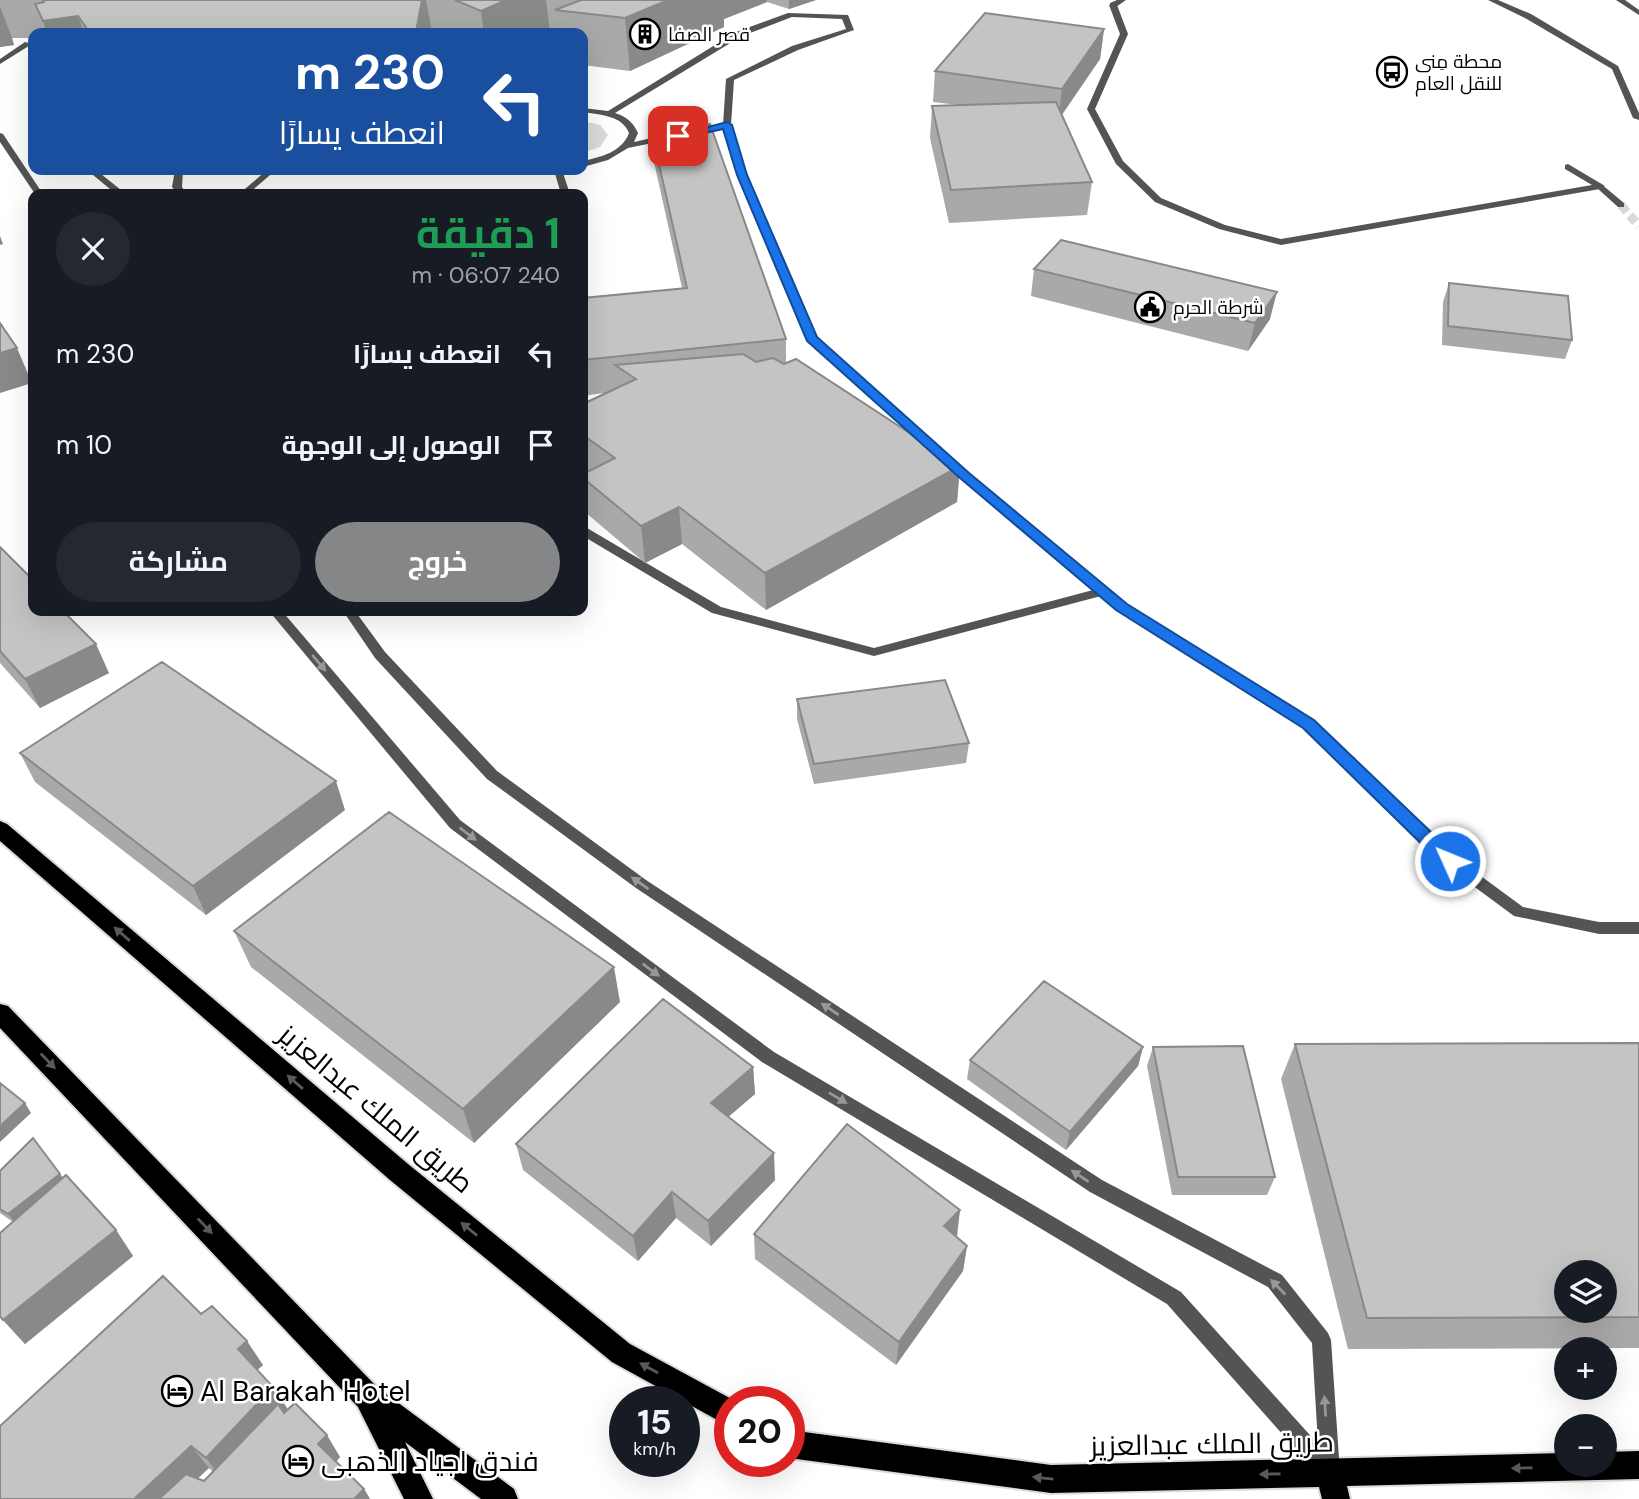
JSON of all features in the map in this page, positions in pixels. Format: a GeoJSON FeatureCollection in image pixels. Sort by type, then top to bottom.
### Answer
{"type":"FeatureCollection","features":[{"type":"Feature","properties":{"kind":"highway","name":"طريق الملك عبدالعزيز"},"geometry":{"type":"LineString","coordinates":[[0,829],[399,1172],[621,1353],[714,1404]]}},
{"type":"Feature","properties":{"kind":"highway"},"geometry":{"type":"LineString","coordinates":[[4,1024],[367,1397],[504,1499]]}},
{"type":"Feature","properties":{"kind":"highway"},"geometry":{"type":"LineString","coordinates":[[367,1397],[419,1499]]}},
{"type":"Feature","properties":{"kind":"highway","name":"طريق الملك عبدالعزيز"},"geometry":{"type":"LineString","coordinates":[[805,1446],[1051,1479],[1333,1486],[1639,1465]]}},
{"type":"Feature","properties":{"kind":"street"},"geometry":{"type":"LineString","coordinates":[[1122,0],[1113,5],[1124,34],[1091,108],[1119,162],[1158,201],[1222,227],[1281,242],[1600,186]]}},
{"type":"Feature","properties":{"kind":"street"},"geometry":{"type":"LineString","coordinates":[[1492,0],[1528,16],[1615,68],[1638,119]]}},
{"type":"Feature","properties":{"kind":"street"},"geometry":{"type":"LineString","coordinates":[[1620,0],[1639,13]]}},
{"type":"Feature","properties":{"kind":"street"},"geometry":{"type":"LineString","coordinates":[[608,114],[739,34],[791,15],[845,17],[850,30],[795,48],[730,79],[721,127],[812,338],[965,476],[1122,607],[1309,724],[1450,861],[1519,912],[1599,928],[1639,928]]}},
{"type":"Feature","properties":{"kind":"street"},"geometry":{"type":"LineString","coordinates":[[0,62],[28,44]]}},
{"type":"Feature","properties":{"kind":"street"},"geometry":{"type":"LineString","coordinates":[[588,111],[608,114],[625,121],[633,128],[634,137],[629,146]]}},
{"type":"Feature","properties":{"kind":"street"},"geometry":{"type":"LineString","coordinates":[[0,136],[36,189]]}},
{"type":"Feature","properties":{"kind":"street"},"geometry":{"type":"LineString","coordinates":[[588,163],[618,154],[629,146],[678,136]]}},
{"type":"Feature","properties":{"kind":"street"},"geometry":{"type":"LineString","coordinates":[[1568,167],[1600,186],[1621,205]]}},
{"type":"Feature","properties":{"kind":"street"},"geometry":{"type":"LineString","coordinates":[[97,175],[115,189]]}},
{"type":"Feature","properties":{"kind":"street"},"geometry":{"type":"LineString","coordinates":[[249,189],[266,175]]}},
{"type":"Feature","properties":{"kind":"street"},"geometry":{"type":"LineString","coordinates":[[588,534],[717,610],[874,652],[1103,591]]}},
{"type":"Feature","properties":{"kind":"street"},"geometry":{"type":"LineString","coordinates":[[279,616],[455,824],[768,1057],[1174,1298],[1333,1486]]}},
{"type":"Feature","properties":{"kind":"street"},"geometry":{"type":"LineString","coordinates":[[353,616],[380,655],[492,775],[641,884],[1096,1186],[1275,1281],[1321,1340],[1333,1486]]}},
{"type":"Feature","properties":{"kind":"shaded area"},"geometry":{"type":"Polygon","coordinates":[[[588,122],[600,125],[608,135],[600,147],[588,151],[588,122]]]}},
{"type":"Feature","properties":{"kind":"building"},"geometry":{"type":"Polygon","coordinates":[[[43,0],[422,0],[417,28],[86,28],[78,16],[43,21],[35,4],[44,2],[43,0]]]}},
{"type":"Feature","properties":{"kind":"building"},"geometry":{"type":"Polygon","coordinates":[[[455,0],[506,0],[481,11],[455,0]]]}},
{"type":"Feature","properties":{"kind":"building"},"geometry":{"type":"Polygon","coordinates":[[[581,0],[668,0],[625,18],[555,10],[581,0]]]}},
{"type":"Feature","properties":{"kind":"building"},"geometry":{"type":"Polygon","coordinates":[[[985,13],[1104,29],[1062,89],[935,71],[985,13]]]}},
{"type":"Feature","properties":{"kind":"building"},"geometry":{"type":"Polygon","coordinates":[[[1056,102],[1092,182],[951,190],[932,106],[1056,102]]]}},
{"type":"Feature","properties":{"kind":"building"},"geometry":{"type":"Polygon","coordinates":[[[710,124],[786,339],[588,359],[588,298],[687,288],[651,129],[710,124]]]}},
{"type":"Feature","properties":{"kind":"building"},"geometry":{"type":"Polygon","coordinates":[[[1061,240],[1277,292],[1255,323],[1034,269],[1061,240]]]}},
{"type":"Feature","properties":{"kind":"building"},"geometry":{"type":"Polygon","coordinates":[[[1449,283],[1568,296],[1572,340],[1448,326],[1449,283]]]}},
{"type":"Feature","properties":{"kind":"building"},"geometry":{"type":"Polygon","coordinates":[[[0,323],[17,348],[0,353],[0,323]]]}},
{"type":"Feature","properties":{"kind":"building"},"geometry":{"type":"Polygon","coordinates":[[[743,354],[756,362],[773,358],[784,364],[796,359],[960,466],[765,573],[679,507],[641,526],[588,482],[588,472],[615,458],[588,439],[588,402],[636,379],[615,365],[743,354]]]}},
{"type":"Feature","properties":{"kind":"building"},"geometry":{"type":"Polygon","coordinates":[[[0,547],[28,575],[28,616],[68,616],[96,644],[25,679],[0,651],[0,547]]]}},
{"type":"Feature","properties":{"kind":"building"},"geometry":{"type":"Polygon","coordinates":[[[162,662],[336,781],[193,886],[20,753],[162,662]]]}},
{"type":"Feature","properties":{"kind":"building"},"geometry":{"type":"Polygon","coordinates":[[[945,680],[969,743],[814,764],[797,699],[945,680]]]}},
{"type":"Feature","properties":{"kind":"building"},"geometry":{"type":"Polygon","coordinates":[[[389,812],[614,967],[463,1109],[234,931],[389,812]]]}},
{"type":"Feature","properties":{"kind":"building"},"geometry":{"type":"Polygon","coordinates":[[[1044,981],[1143,1047],[1070,1132],[970,1060],[1044,981]]]}},
{"type":"Feature","properties":{"kind":"building"},"geometry":{"type":"Polygon","coordinates":[[[663,999],[753,1067],[711,1103],[774,1153],[708,1221],[672,1192],[633,1236],[516,1144],[663,999]]]}},
{"type":"Feature","properties":{"kind":"building"},"geometry":{"type":"Polygon","coordinates":[[[1639,1043],[1639,1317],[1617,1317],[1617,1260],[1554,1260],[1554,1317],[1367,1318],[1295,1044],[1639,1043]]]}},
{"type":"Feature","properties":{"kind":"building"},"geometry":{"type":"Polygon","coordinates":[[[1243,1046],[1275,1177],[1178,1177],[1153,1047],[1243,1046]]]}},
{"type":"Feature","properties":{"kind":"building"},"geometry":{"type":"Polygon","coordinates":[[[0,1083],[25,1103],[0,1126],[0,1083]]]}},
{"type":"Feature","properties":{"kind":"building"},"geometry":{"type":"Polygon","coordinates":[[[847,1124],[960,1210],[944,1226],[967,1246],[899,1342],[754,1234],[847,1124]]]}},
{"type":"Feature","properties":{"kind":"building"},"geometry":{"type":"Polygon","coordinates":[[[33,1138],[60,1174],[8,1214],[0,1209],[0,1171],[33,1138]]]}},
{"type":"Feature","properties":{"kind":"building"},"geometry":{"type":"Polygon","coordinates":[[[66,1175],[116,1230],[3,1320],[0,1316],[0,1233],[66,1175]]]}},
{"type":"Feature","properties":{"kind":"building","name":"Al Barakah Hotel"},"geometry":{"type":"Polygon","coordinates":[[[163,1276],[201,1314],[212,1306],[247,1341],[238,1349],[273,1387],[206,1458],[191,1446],[134,1499],[0,1499],[0,1426],[163,1276]]]}},
{"type":"Feature","properties":{"kind":"building"},"geometry":{"type":"Polygon","coordinates":[[[295,1403],[327,1435],[318,1444],[364,1489],[354,1499],[159,1499],[186,1474],[204,1481],[278,1404],[284,1413],[295,1403]]]}},
{"type":"Feature","properties":{"kind":"tunnel"},"geometry":{"type":"LineString","coordinates":[[1621,205],[1639,226]]}},
{"type":"Feature","properties":{"kind":"place","name":"قصر الصفا"},"geometry":{"type":"Point","coordinates":[645,34]}},
{"type":"Feature","properties":{"kind":"place","name":"محطة مِنى للنقل العام"},"geometry":{"type":"Point","coordinates":[1392,72]}},
{"type":"Feature","properties":{"kind":"place","name":"شرطة الحرم"},"geometry":{"type":"Point","coordinates":[1150,307]}},
{"type":"Feature","properties":{"kind":"place","name":"Al Barakah Hotel"},"geometry":{"type":"Point","coordinates":[177,1391]}},
{"type":"Feature","properties":{"kind":"place","name":"فندق اجیاد الذهبی"},"geometry":{"type":"Point","coordinates":[298,1461]}},
{"type":"Feature","properties":{"kind":"route"},"geometry":{"type":"LineString","coordinates":[[678,136],[727,125],[742,175],[812,338],[965,476],[1122,607],[1309,724],[1450,861]]}}]}
